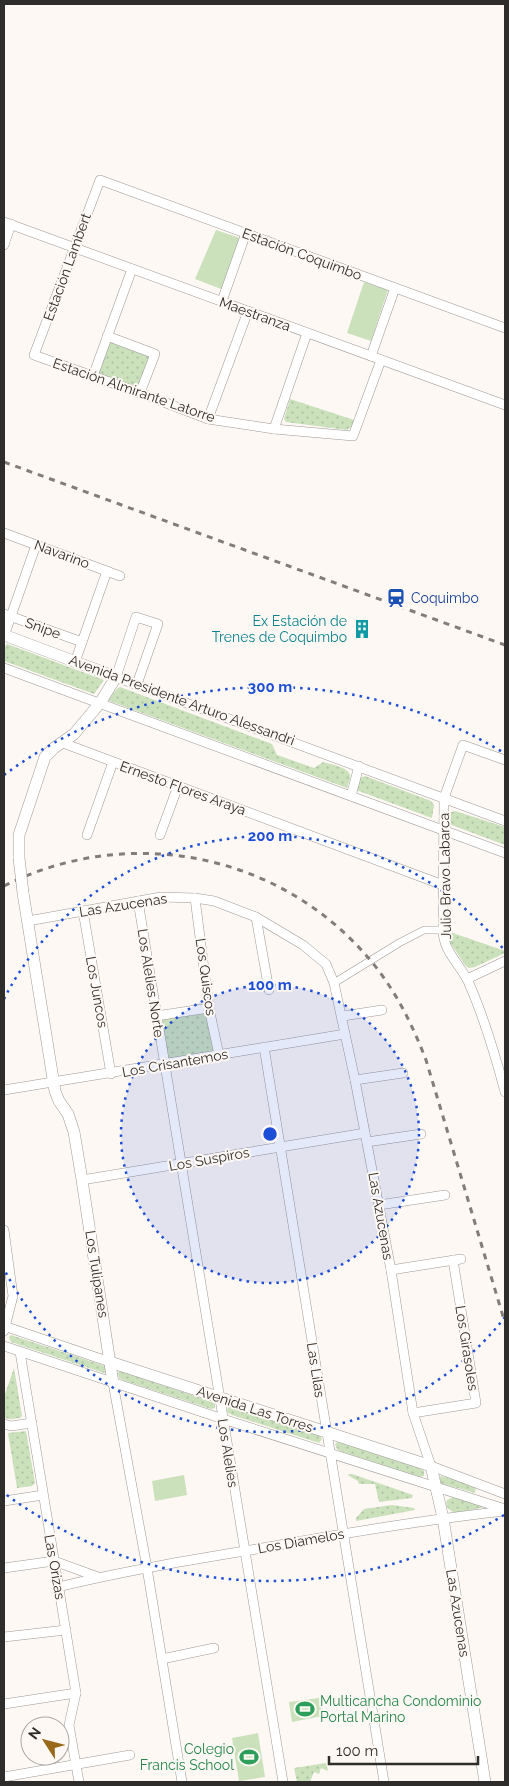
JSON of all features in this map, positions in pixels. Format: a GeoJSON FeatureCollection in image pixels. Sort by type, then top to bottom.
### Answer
{"type":"FeatureCollection","features":[{"type":"Feature","properties":{"kind":"street","name":"Estación Coquimbo"},"geometry":{"type":"LineString","coordinates":[[100,180],[505,328]]}},
{"type":"Feature","properties":{"kind":"street","name":"Estación Lambert"},"geometry":{"type":"LineString","coordinates":[[34,355],[100,180]]}},
{"type":"Feature","properties":{"kind":"street"},"geometry":{"type":"LineString","coordinates":[[4,245],[7,223]]}},
{"type":"Feature","properties":{"kind":"street","name":"Maestranza"},"geometry":{"type":"LineString","coordinates":[[7,223],[505,405]]}},
{"type":"Feature","properties":{"kind":"street"},"geometry":{"type":"LineString","coordinates":[[222,302],[246,234]]}},
{"type":"Feature","properties":{"kind":"street"},"geometry":{"type":"LineString","coordinates":[[93,376],[132,269]]}},
{"type":"Feature","properties":{"kind":"street"},"geometry":{"type":"LineString","coordinates":[[371,356],[395,288]]}},
{"type":"Feature","properties":{"kind":"street"},"geometry":{"type":"LineString","coordinates":[[208,419],[248,311]]}},
{"type":"Feature","properties":{"kind":"street"},"geometry":{"type":"LineString","coordinates":[[274,429],[307,333]]}},
{"type":"Feature","properties":{"kind":"street"},"geometry":{"type":"LineString","coordinates":[[107,336],[155,354],[140,393]]}},
{"type":"Feature","properties":{"kind":"street","name":"Estación Almirante Latorre"},"geometry":{"type":"LineString","coordinates":[[34,355],[208,419],[274,429],[354,436],[381,360]]}},
{"type":"Feature","properties":{"kind":"street","name":"Navarino"},"geometry":{"type":"LineString","coordinates":[[4,533],[120,576]]}},
{"type":"Feature","properties":{"kind":"street"},"geometry":{"type":"LineString","coordinates":[[4,636],[7,615],[36,545]]}},
{"type":"Feature","properties":{"kind":"street"},"geometry":{"type":"LineString","coordinates":[[75,662],[107,571]]}},
{"type":"Feature","properties":{"kind":"street","name":"Snipe"},"geometry":{"type":"LineString","coordinates":[[7,615],[82,642]]}},
{"type":"Feature","properties":{"kind":"street"},"geometry":{"type":"LineString","coordinates":[[116,676],[136,617],[158,624],[137,684]]}},
{"type":"Feature","properties":{"kind":"street","name":"Avenida Presidente Arturo Alessandri"},"geometry":{"type":"LineString","coordinates":[[4,636],[505,821]]}},
{"type":"Feature","properties":{"kind":"street"},"geometry":{"type":"LineString","coordinates":[[4,668],[505,853]]}},
{"type":"Feature","properties":{"kind":"street","name":"Los Tulipanes"},"geometry":{"type":"LineString","coordinates":[[116,676],[100,703],[74,734],[54,748],[46,757],[19,835],[19,858],[53,1083],[56,1096],[70,1119],[82,1180],[113,1383],[147,1568],[182,1782]]}},
{"type":"Feature","properties":{"kind":"street","name":"Ernesto Flores Araya"},"geometry":{"type":"LineString","coordinates":[[63,743],[443,885]]}},
{"type":"Feature","properties":{"kind":"street","name":"Julio Bravo Labarca"},"geometry":{"type":"LineString","coordinates":[[505,760],[463,745],[444,798],[443,885],[443,939],[446,948],[467,979],[488,1031],[505,1092]]}},
{"type":"Feature","properties":{"kind":"street"},"geometry":{"type":"LineString","coordinates":[[87,835],[113,762]]}},
{"type":"Feature","properties":{"kind":"street"},"geometry":{"type":"LineString","coordinates":[[351,796],[359,766]]}},
{"type":"Feature","properties":{"kind":"street"},"geometry":{"type":"LineString","coordinates":[[160,835],[178,786]]}},
{"type":"Feature","properties":{"kind":"street","name":"Las Azucenas"},"geometry":{"type":"LineString","coordinates":[[28,921],[161,897],[195,898],[214,901],[256,917],[303,945],[326,964],[334,983],[343,1016],[379,1205],[413,1414],[437,1487],[485,1782]]}},
{"type":"Feature","properties":{"kind":"street","name":"Los Quiscos"},"geometry":{"type":"LineString","coordinates":[[195,898],[209,1008],[219,1055]]}},
{"type":"Feature","properties":{"kind":"street","name":"Los Alelies Norte"},"geometry":{"type":"LineString","coordinates":[[138,901],[165,1065]]}},
{"type":"Feature","properties":{"kind":"street","name":"Los Juncos"},"geometry":{"type":"LineString","coordinates":[[83,911],[112,1074]]}},
{"type":"Feature","properties":{"kind":"street"},"geometry":{"type":"LineString","coordinates":[[256,917],[269,990]]}},
{"type":"Feature","properties":{"kind":"street"},"geometry":{"type":"LineString","coordinates":[[334,983],[424,930],[443,930]]}},
{"type":"Feature","properties":{"kind":"street"},"geometry":{"type":"LineString","coordinates":[[467,979],[505,961]]}},
{"type":"Feature","properties":{"kind":"street"},"geometry":{"type":"LineString","coordinates":[[156,1016],[209,1008]]}},
{"type":"Feature","properties":{"kind":"street"},"geometry":{"type":"LineString","coordinates":[[343,1016],[382,1010]]}},
{"type":"Feature","properties":{"kind":"street","name":"Los Crisantemos"},"geometry":{"type":"LineString","coordinates":[[4,1090],[112,1074],[345,1034]]}},
{"type":"Feature","properties":{"kind":"street","name":"Las Lilas"},"geometry":{"type":"LineString","coordinates":[[264,1047],[384,1782]]}},
{"type":"Feature","properties":{"kind":"street","name":"Los Alelies"},"geometry":{"type":"LineString","coordinates":[[165,1065],[283,1782]]}},
{"type":"Feature","properties":{"kind":"street"},"geometry":{"type":"LineString","coordinates":[[355,1080],[403,1073]]}},
{"type":"Feature","properties":{"kind":"street","name":"Los Suspiros"},"geometry":{"type":"LineString","coordinates":[[82,1180],[280,1147],[421,1134]]}},
{"type":"Feature","properties":{"kind":"street"},"geometry":{"type":"LineString","coordinates":[[379,1205],[445,1195]]}},
{"type":"Feature","properties":{"kind":"street"},"geometry":{"type":"LineString","coordinates":[[4,1230],[13,1296],[4,1328]]}},
{"type":"Feature","properties":{"kind":"street","name":"Los Girasoles"},"geometry":{"type":"LineString","coordinates":[[390,1270],[457,1260],[476,1403],[413,1414]]}},
{"type":"Feature","properties":{"kind":"street","name":"Avenida Las Torres"},"geometry":{"type":"LineString","coordinates":[[4,1328],[326,1431],[431,1466],[505,1494]]}},
{"type":"Feature","properties":{"kind":"street","name":"Avenida Las Torres"},"geometry":{"type":"LineString","coordinates":[[4,1346],[329,1454],[505,1510]]}},
{"type":"Feature","properties":{"kind":"street","name":"Las Orizas"},"geometry":{"type":"LineString","coordinates":[[20,1352],[76,1693],[69,1725],[79,1782]]}},
{"type":"Feature","properties":{"kind":"street"},"geometry":{"type":"LineString","coordinates":[[6,1426],[32,1423]]}},
{"type":"Feature","properties":{"kind":"street"},"geometry":{"type":"LineString","coordinates":[[4,1500],[43,1495]]}},
{"type":"Feature","properties":{"kind":"street","name":"Los Diamelos"},"geometry":{"type":"LineString","coordinates":[[58,1587],[98,1577],[244,1551],[443,1518],[505,1510]]}},
{"type":"Feature","properties":{"kind":"street"},"geometry":{"type":"LineString","coordinates":[[4,1568],[54,1561],[98,1577]]}},
{"type":"Feature","properties":{"kind":"street"},"geometry":{"type":"LineString","coordinates":[[4,1638],[66,1630]]}},
{"type":"Feature","properties":{"kind":"street"},"geometry":{"type":"LineString","coordinates":[[162,1659],[214,1648]]}},
{"type":"Feature","properties":{"kind":"street"},"geometry":{"type":"LineString","coordinates":[[4,1704],[76,1693]]}},
{"type":"Feature","properties":{"kind":"street"},"geometry":{"type":"LineString","coordinates":[[4,1777],[130,1755]]}},
{"type":"Feature","properties":{"kind":"green space"},"geometry":{"type":"Polygon","coordinates":[[[216,230],[240,238],[221,289],[195,279],[216,230]]]}},
{"type":"Feature","properties":{"kind":"green space"},"geometry":{"type":"Polygon","coordinates":[[[364,282],[388,290],[371,341],[347,333],[364,282]]]}},
{"type":"Feature","properties":{"kind":"green space"},"geometry":{"type":"Polygon","coordinates":[[[109,342],[149,356],[138,387],[98,373],[109,342]]]}},
{"type":"Feature","properties":{"kind":"green space"},"geometry":{"type":"Polygon","coordinates":[[[290,399],[354,420],[351,427],[347,430],[286,422],[284,419],[290,399]]]}},
{"type":"Feature","properties":{"kind":"green space"},"geometry":{"type":"Polygon","coordinates":[[[7,644],[104,680],[94,694],[4,661],[4,647],[7,644]]]}},
{"type":"Feature","properties":{"kind":"green space"},"geometry":{"type":"Polygon","coordinates":[[[120,687],[272,744],[277,755],[314,768],[323,762],[342,768],[349,772],[350,775],[347,788],[107,700],[120,687]]]}},
{"type":"Feature","properties":{"kind":"green space"},"geometry":{"type":"Polygon","coordinates":[[[365,776],[431,801],[434,805],[432,818],[356,790],[360,778],[365,776]]]}},
{"type":"Feature","properties":{"kind":"green space"},"geometry":{"type":"Polygon","coordinates":[[[455,811],[505,827],[505,845],[449,824],[449,813],[455,811]]]}},
{"type":"Feature","properties":{"kind":"green space"},"geometry":{"type":"Polygon","coordinates":[[[450,932],[505,951],[505,953],[469,968],[449,941],[450,932]]]}},
{"type":"Feature","properties":{"kind":"green space"},"geometry":{"type":"Polygon","coordinates":[[[208,1013],[214,1052],[166,1059],[159,1020],[208,1013]]]}},
{"type":"Feature","properties":{"kind":"green space"},"geometry":{"type":"Polygon","coordinates":[[[11,1335],[105,1366],[107,1372],[104,1373],[11,1342],[9,1337],[11,1335]]]}},
{"type":"Feature","properties":{"kind":"green space"},"geometry":{"type":"Polygon","coordinates":[[[14,1368],[22,1416],[11,1419],[4,1418],[4,1397],[14,1368]]]}},
{"type":"Feature","properties":{"kind":"green space"},"geometry":{"type":"Polygon","coordinates":[[[119,1371],[207,1400],[215,1404],[215,1408],[211,1409],[123,1380],[119,1378],[119,1371]]]}},
{"type":"Feature","properties":{"kind":"green space"},"geometry":{"type":"Polygon","coordinates":[[[228,1407],[320,1436],[322,1439],[319,1443],[232,1415],[227,1412],[228,1407]]]}},
{"type":"Feature","properties":{"kind":"green space"},"geometry":{"type":"Polygon","coordinates":[[[26,1431],[35,1483],[32,1486],[17,1488],[8,1433],[26,1431]]]}},
{"type":"Feature","properties":{"kind":"green space"},"geometry":{"type":"Polygon","coordinates":[[[338,1442],[419,1468],[424,1471],[424,1476],[419,1477],[340,1451],[335,1444],[338,1442]]]}},
{"type":"Feature","properties":{"kind":"green space"},"geometry":{"type":"Polygon","coordinates":[[[348,1474],[413,1495],[412,1498],[379,1502],[375,1484],[359,1484],[358,1481],[348,1474]]]}},
{"type":"Feature","properties":{"kind":"green space"},"geometry":{"type":"Polygon","coordinates":[[[184,1475],[187,1495],[155,1501],[152,1481],[184,1475]]]}},
{"type":"Feature","properties":{"kind":"green space"},"geometry":{"type":"Polygon","coordinates":[[[441,1476],[476,1486],[475,1493],[440,1483],[438,1480],[441,1476]]]}},
{"type":"Feature","properties":{"kind":"green space"},"geometry":{"type":"Polygon","coordinates":[[[453,1497],[484,1507],[456,1513],[446,1505],[447,1500],[453,1497]]]}},
{"type":"Feature","properties":{"kind":"green space"},"geometry":{"type":"Polygon","coordinates":[[[392,1505],[414,1508],[415,1510],[356,1521],[356,1518],[364,1509],[392,1505]]]}},
{"type":"Feature","properties":{"kind":"green space","name":"Multicancha Condominio Portal Marino"},"geometry":{"type":"Polygon","coordinates":[[[319,1698],[322,1716],[292,1722],[289,1702],[319,1698]]]}},
{"type":"Feature","properties":{"kind":"green space","name":"Colegio Francis School"},"geometry":{"type":"Polygon","coordinates":[[[258,1733],[265,1777],[239,1781],[232,1738],[258,1733]]]}},
{"type":"Feature","properties":{"kind":"green space"},"geometry":{"type":"Polygon","coordinates":[[[326,1763],[328,1771],[321,1768],[319,1774],[314,1772],[310,1782],[297,1782],[294,1768],[326,1763]]]}},
{"type":"Feature","properties":{"kind":"railway"},"geometry":{"type":"LineString","coordinates":[[4,462],[505,645]]}},
{"type":"Feature","properties":{"kind":"railway"},"geometry":{"type":"LineString","coordinates":[[4,886],[52,867],[101,856],[151,854],[201,859],[248,873],[293,895],[335,924],[380,972],[403,1008],[421,1047],[505,1323]]}},
{"type":"Feature","properties":{"kind":"place","name":"Coquimbo"},"geometry":{"type":"Point","coordinates":[396,598]}},
{"type":"Feature","properties":{"kind":"place","name":"Ex Estación de Trenes de Coquimbo"},"geometry":{"type":"Point","coordinates":[362,629]}},
{"type":"Feature","properties":{"kind":"place","name":"Multicancha Condominio Portal Marino"},"geometry":{"type":"Point","coordinates":[305,1709]}},
{"type":"Feature","properties":{"kind":"place","name":"Colegio Francis School"},"geometry":{"type":"Point","coordinates":[249,1757]}}]}
